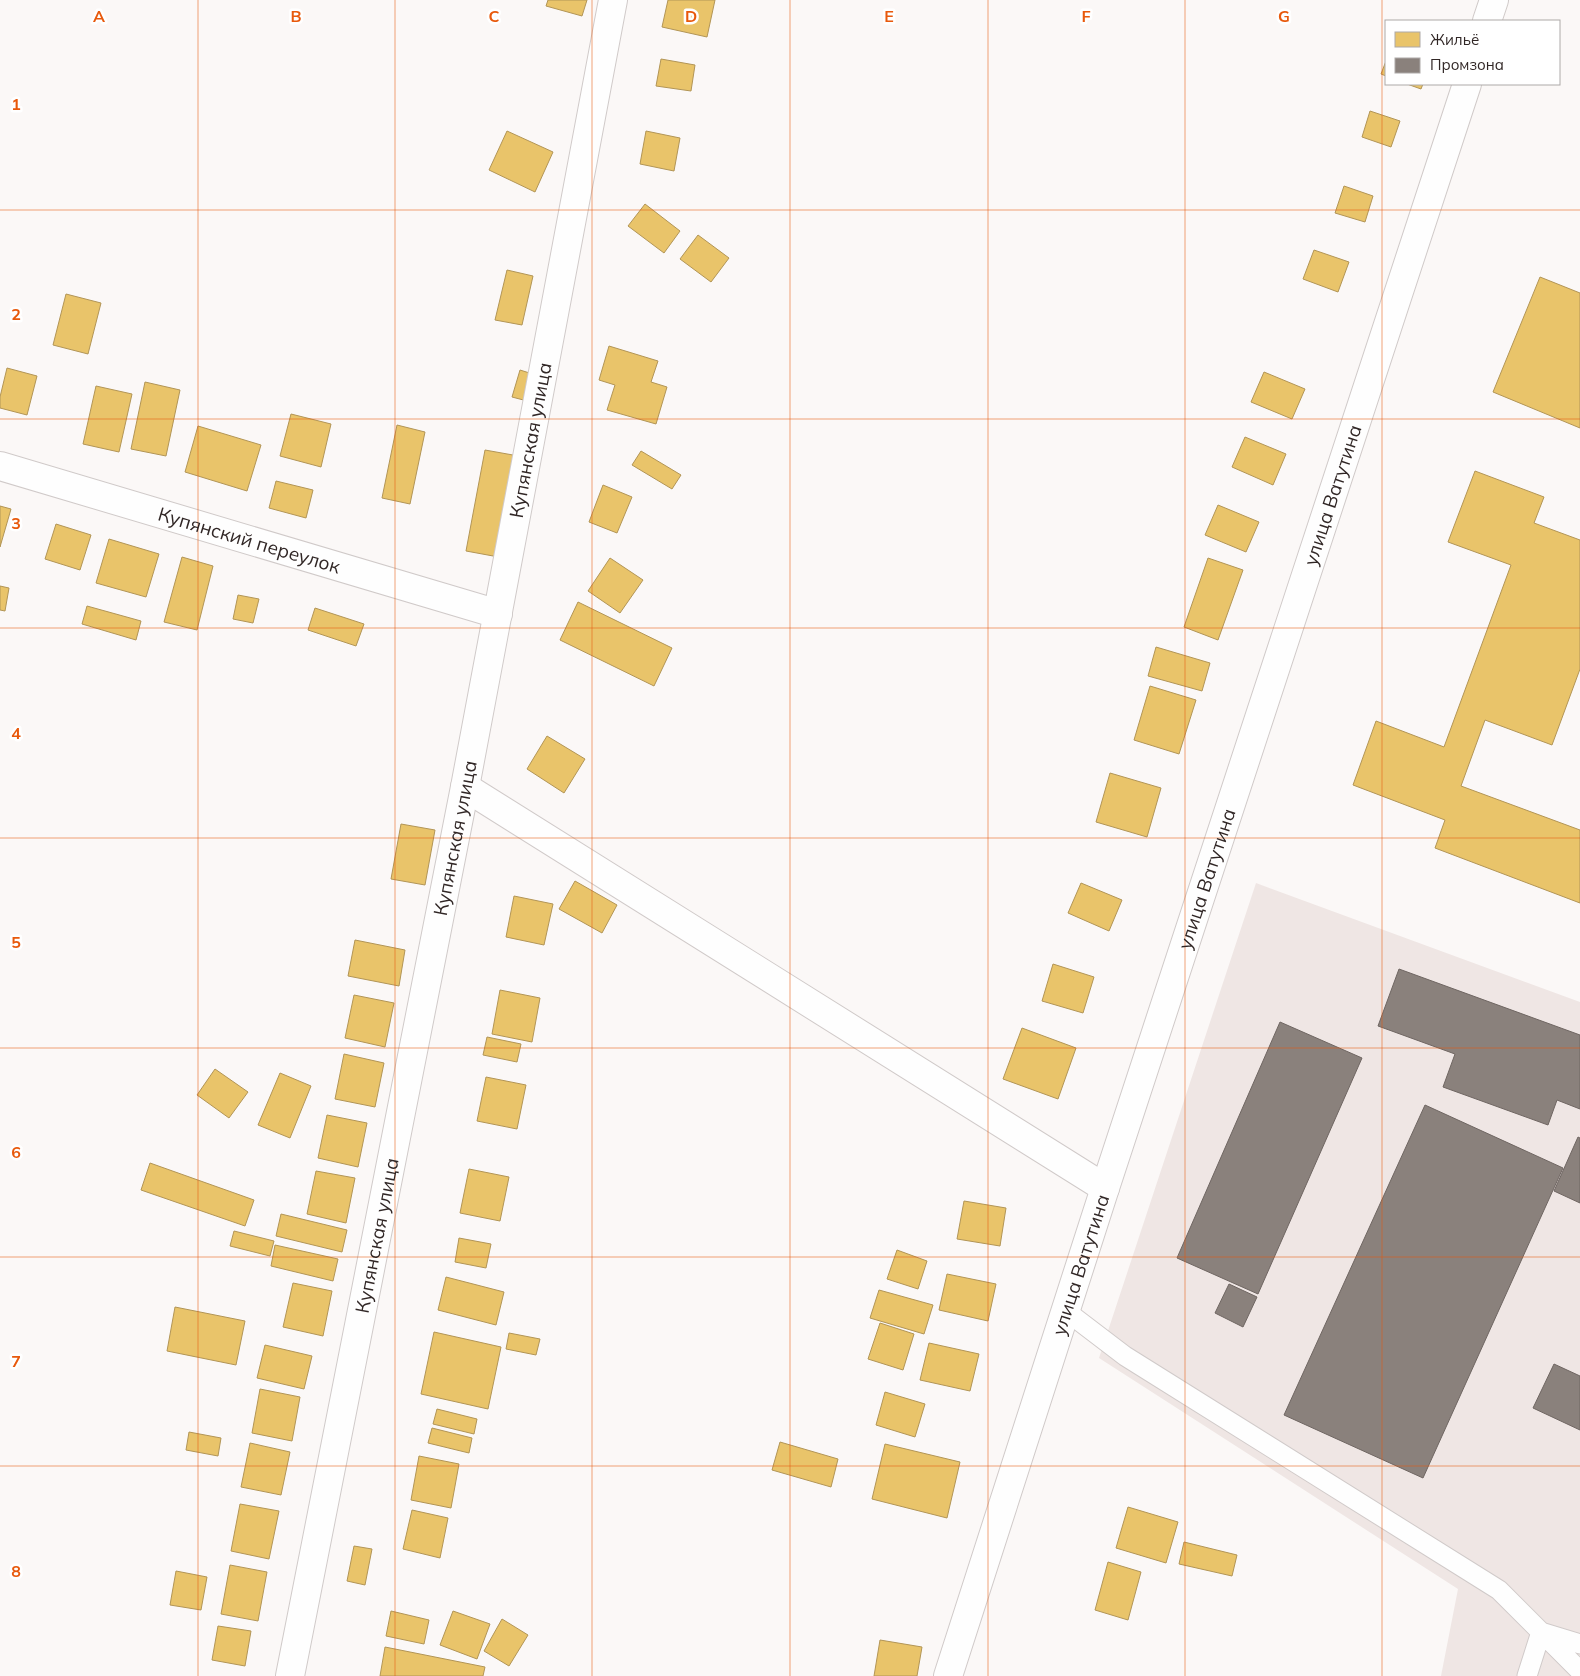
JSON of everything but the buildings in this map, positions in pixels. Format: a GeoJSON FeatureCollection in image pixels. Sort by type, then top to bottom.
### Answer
{"type":"FeatureCollection","features":[{"type":"Feature","properties":{"kind":"street","name":"Купянская улица"},"geometry":{"type":"LineString","coordinates":[[290,1676],[465,787],[613,0]]}},
{"type":"Feature","properties":{"kind":"street"},"geometry":{"type":"LineString","coordinates":[[1487,20],[1494,0]]}},
{"type":"Feature","properties":{"kind":"street","name":"улица Ватутина"},"geometry":{"type":"LineString","coordinates":[[948,1676],[1467,85]]}},
{"type":"Feature","properties":{"kind":"street","name":"Купянский переулок"},"geometry":{"type":"LineString","coordinates":[[0,466],[498,614]]}},
{"type":"Feature","properties":{"kind":"street"},"geometry":{"type":"LineString","coordinates":[[465,787],[1106,1188]]}},
{"type":"Feature","properties":{"kind":"lane"},"geometry":{"type":"LineString","coordinates":[[1066,1312],[1125,1356],[1499,1590],[1580,1671]]}},
{"type":"Feature","properties":{"kind":"lane"},"geometry":{"type":"LineString","coordinates":[[1540,1632],[1580,1644]]}},
{"type":"Feature","properties":{"kind":"lane"},"geometry":{"type":"LineString","coordinates":[[1527,1676],[1540,1632]]}},
{"type":"Feature","properties":{"kind":"shaded area"},"geometry":{"type":"Polygon","coordinates":[[[1256,883],[1580,1002],[1580,1676],[1441,1676],[1458,1589],[1099,1358],[1256,883]]]}}]}
